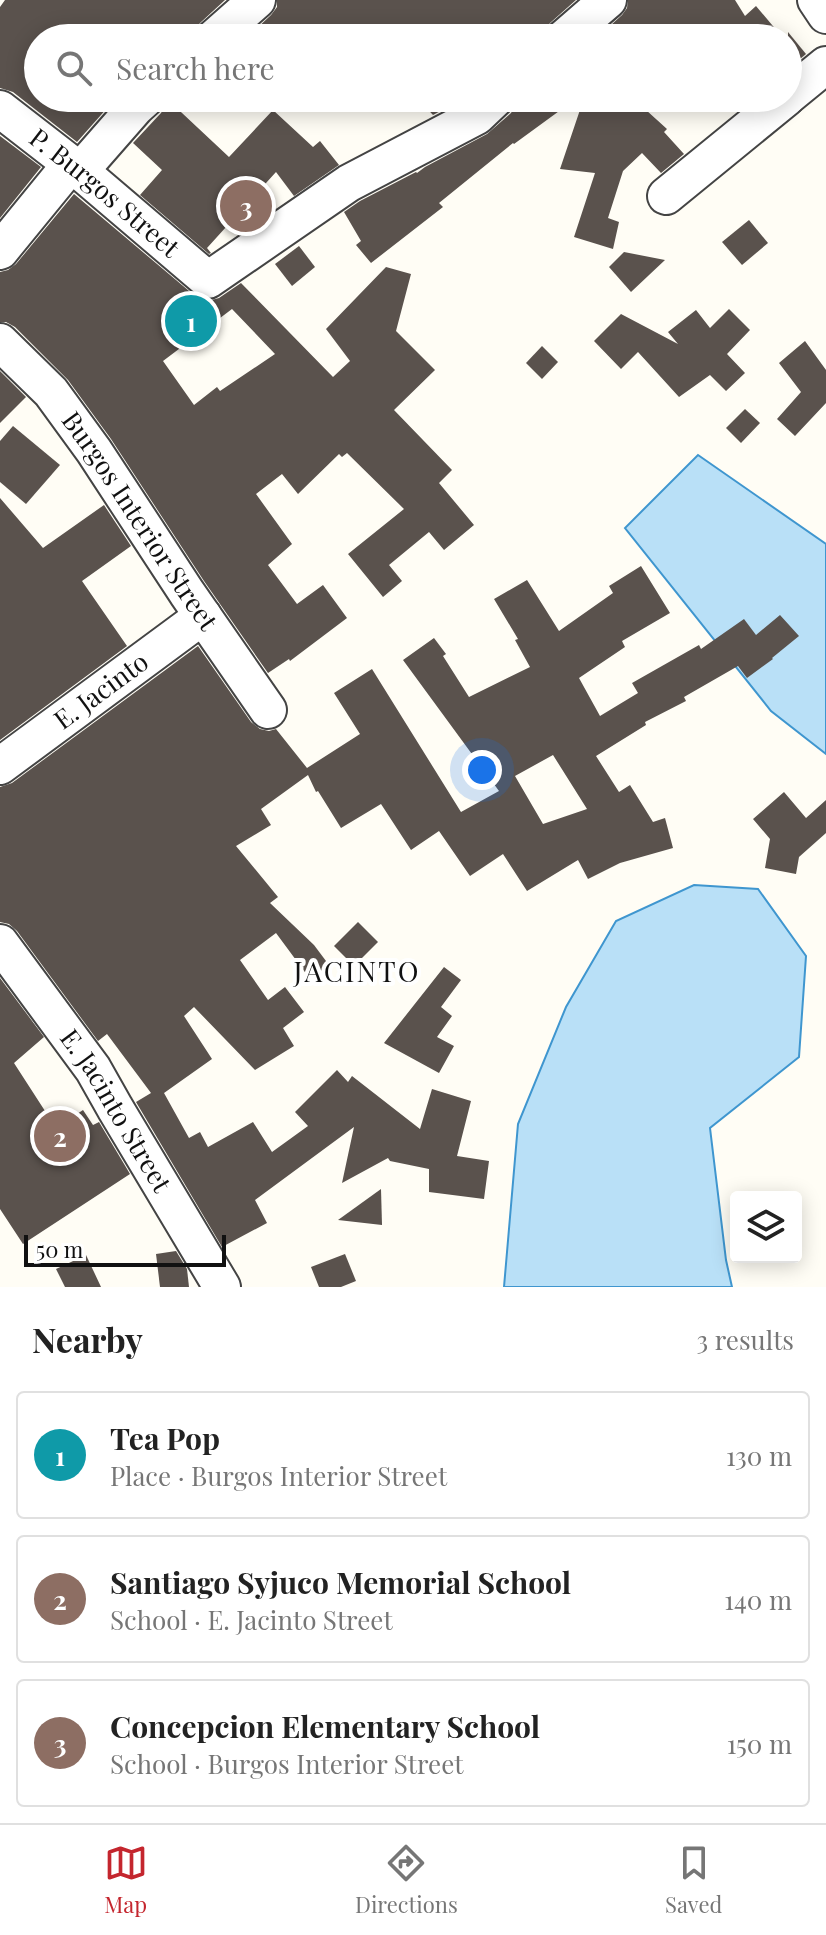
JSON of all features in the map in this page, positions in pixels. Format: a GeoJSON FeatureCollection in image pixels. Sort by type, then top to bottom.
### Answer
{"type":"FeatureCollection","features":[{"type":"Feature","properties":{"kind":"street"},"geometry":{"type":"LineString","coordinates":[[230,24],[257,0]]}},
{"type":"Feature","properties":{"kind":"street"},"geometry":{"type":"LineString","coordinates":[[580,24],[608,0]]}},
{"type":"Feature","properties":{"kind":"street"},"geometry":{"type":"LineString","coordinates":[[816,0],[826,15]]}},
{"type":"Feature","properties":{"kind":"street"},"geometry":{"type":"LineString","coordinates":[[802,85],[826,65]]}},
{"type":"Feature","properties":{"kind":"street","name":"P. Burgos Street"},"geometry":{"type":"LineString","coordinates":[[0,109],[76,167],[208,280],[349,183],[481,112]]}},
{"type":"Feature","properties":{"kind":"street"},"geometry":{"type":"LineString","coordinates":[[0,251],[131,112]]}},
{"type":"Feature","properties":{"kind":"street"},"geometry":{"type":"LineString","coordinates":[[666,196],[769,112]]}},
{"type":"Feature","properties":{"kind":"street","name":"Burgos Interior Street"},"geometry":{"type":"LineString","coordinates":[[0,342],[51,392],[94,451],[268,710]]}},
{"type":"Feature","properties":{"kind":"street","name":"E. Jacinto"},"geometry":{"type":"LineString","coordinates":[[0,766],[203,616]]}},
{"type":"Feature","properties":{"kind":"street","name":"E. Jacinto Street"},"geometry":{"type":"LineString","coordinates":[[0,943],[93,1069],[222,1287]]}},
{"type":"Feature","properties":{"kind":"water"},"geometry":{"type":"Polygon","coordinates":[[[698,455],[826,544],[826,754],[771,711],[625,528],[698,455]]]}},
{"type":"Feature","properties":{"kind":"water"},"geometry":{"type":"Polygon","coordinates":[[[694,885],[758,889],[806,956],[799,1057],[710,1128],[732,1287],[504,1287],[518,1124],[566,1007],[616,921],[694,885]]]}},
{"type":"Feature","properties":{"kind":"building"},"geometry":{"type":"Polygon","coordinates":[[[5,0],[225,0],[199,24],[24,24],[24,101],[13,92],[0,88],[0,7],[5,0]]]}},
{"type":"Feature","properties":{"kind":"building"},"geometry":{"type":"Polygon","coordinates":[[[277,0],[576,0],[549,24],[261,24],[277,7],[277,0]]]}},
{"type":"Feature","properties":{"kind":"building"},"geometry":{"type":"Polygon","coordinates":[[[628,0],[735,0],[745,16],[756,6],[771,24],[612,24],[627,8],[628,0]]]}},
{"type":"Feature","properties":{"kind":"building"},"geometry":{"type":"Polygon","coordinates":[[[39,112],[104,112],[77,142],[39,112]]]}},
{"type":"Feature","properties":{"kind":"building"},"geometry":{"type":"Polygon","coordinates":[[[181,112],[229,157],[271,112],[275,112],[313,147],[320,141],[339,165],[294,196],[276,172],[207,248],[209,254],[140,195],[162,170],[133,143],[161,113],[181,112]]]}},
{"type":"Feature","properties":{"kind":"building"},"geometry":{"type":"Polygon","coordinates":[[[558,112],[513,143],[439,203],[443,207],[371,263],[356,245],[361,241],[344,212],[487,134],[511,113],[558,112]]]}},
{"type":"Feature","properties":{"kind":"building"},"geometry":{"type":"Polygon","coordinates":[[[579,112],[648,112],[667,129],[664,132],[684,154],[661,173],[642,153],[623,171],[608,218],[619,222],[613,249],[574,237],[595,173],[560,169],[579,112]]]}},
{"type":"Feature","properties":{"kind":"building"},"geometry":{"type":"Polygon","coordinates":[[[0,136],[41,167],[0,218],[0,136]]]}},
{"type":"Feature","properties":{"kind":"building"},"geometry":{"type":"Polygon","coordinates":[[[74,194],[195,296],[208,301],[219,298],[241,283],[333,377],[350,361],[326,329],[386,267],[411,274],[396,331],[435,370],[394,410],[452,470],[439,483],[474,525],[444,550],[429,532],[389,565],[402,581],[383,597],[348,554],[404,509],[347,453],[342,457],[339,454],[298,494],[282,474],[256,494],[292,544],[268,565],[297,604],[323,585],[347,618],[290,661],[268,673],[68,380],[15,327],[0,322],[0,272],[16,264],[74,194]],[[232,309],[163,361],[194,405],[217,387],[220,391],[275,354],[232,309]]]}},
{"type":"Feature","properties":{"kind":"building"},"geometry":{"type":"Polygon","coordinates":[[[749,220],[768,243],[742,265],[722,242],[749,220]]]}},
{"type":"Feature","properties":{"kind":"building"},"geometry":{"type":"Polygon","coordinates":[[[299,246],[315,267],[292,286],[275,264],[299,246]]]}},
{"type":"Feature","properties":{"kind":"building"},"geometry":{"type":"Polygon","coordinates":[[[624,252],[665,260],[631,292],[609,267],[624,252]]]}},
{"type":"Feature","properties":{"kind":"building"},"geometry":{"type":"Polygon","coordinates":[[[729,309],[750,330],[727,354],[745,373],[726,391],[710,375],[679,397],[638,352],[621,369],[594,341],[621,314],[678,344],[668,332],[696,310],[710,328],[729,309]]]}},
{"type":"Feature","properties":{"kind":"building"},"geometry":{"type":"Polygon","coordinates":[[[805,341],[826,370],[826,403],[795,436],[777,419],[801,392],[779,363],[805,341]]]}},
{"type":"Feature","properties":{"kind":"building"},"geometry":{"type":"Polygon","coordinates":[[[542,346],[558,362],[542,379],[526,363],[542,346]]]}},
{"type":"Feature","properties":{"kind":"building"},"geometry":{"type":"Polygon","coordinates":[[[0,371],[26,397],[0,423],[0,371]]]}},
{"type":"Feature","properties":{"kind":"building"},"geometry":{"type":"Polygon","coordinates":[[[745,409],[760,423],[741,443],[726,428],[745,409]]]}},
{"type":"Feature","properties":{"kind":"building"},"geometry":{"type":"Polygon","coordinates":[[[13,426],[60,465],[26,504],[0,482],[0,441],[13,426]]]}},
{"type":"Feature","properties":{"kind":"building"},"geometry":{"type":"Polygon","coordinates":[[[0,498],[43,548],[104,505],[131,546],[82,581],[127,646],[0,740],[0,498]]]}},
{"type":"Feature","properties":{"kind":"building"},"geometry":{"type":"Polygon","coordinates":[[[641,566],[670,613],[622,641],[625,647],[579,678],[600,716],[638,693],[632,683],[699,645],[701,649],[744,619],[756,635],[780,615],[799,636],[747,678],[738,666],[684,697],[686,701],[645,722],[646,725],[596,756],[619,792],[630,785],[653,822],[665,818],[673,848],[620,863],[588,879],[578,860],[527,891],[503,854],[470,876],[439,831],[411,850],[381,804],[341,828],[308,775],[261,809],[271,825],[236,846],[278,897],[270,903],[314,945],[329,965],[310,979],[276,933],[240,960],[268,1000],[285,987],[304,1012],[283,1028],[294,1046],[255,1070],[194,1007],[184,1016],[212,1059],[164,1093],[189,1138],[200,1132],[208,1147],[253,1122],[272,1152],[308,1126],[295,1112],[337,1070],[348,1082],[352,1076],[420,1129],[432,1089],[471,1101],[457,1156],[489,1161],[484,1199],[429,1192],[429,1169],[388,1158],[342,1183],[354,1127],[255,1200],[267,1223],[222,1247],[136,1102],[151,1093],[107,1034],[98,1041],[17,931],[9,924],[0,922],[0,787],[12,783],[198,646],[251,722],[260,729],[276,729],[307,768],[360,734],[334,693],[372,669],[461,812],[499,791],[403,660],[434,638],[469,697],[530,667],[515,640],[518,639],[494,599],[527,580],[559,631],[613,593],[609,586],[641,566]],[[553,755],[515,776],[543,824],[587,809],[553,755]]]}},
{"type":"Feature","properties":{"kind":"building"},"geometry":{"type":"Polygon","coordinates":[[[784,792],[806,818],[826,800],[826,833],[799,857],[796,874],[765,868],[770,839],[753,819],[784,792]]]}},
{"type":"Feature","properties":{"kind":"building"},"geometry":{"type":"Polygon","coordinates":[[[358,922],[378,942],[354,966],[334,946],[358,922]]]}},
{"type":"Feature","properties":{"kind":"building"},"geometry":{"type":"Polygon","coordinates":[[[444,967],[461,980],[441,1007],[452,1016],[437,1037],[454,1046],[439,1073],[384,1043],[444,967]]]}},
{"type":"Feature","properties":{"kind":"building"},"geometry":{"type":"Polygon","coordinates":[[[0,978],[44,1037],[14,1063],[56,1128],[83,1110],[93,1125],[99,1122],[130,1174],[23,1244],[0,1209],[0,978]]]}},
{"type":"Feature","properties":{"kind":"building"},"geometry":{"type":"Polygon","coordinates":[[[381,1189],[382,1225],[338,1220],[381,1189]]]}},
{"type":"Feature","properties":{"kind":"building"},"geometry":{"type":"Polygon","coordinates":[[[176,1251],[187,1269],[189,1287],[160,1287],[156,1254],[176,1251]]]}},
{"type":"Feature","properties":{"kind":"building"},"geometry":{"type":"Polygon","coordinates":[[[345,1254],[356,1281],[341,1287],[319,1287],[311,1267],[345,1254]]]}},
{"type":"Feature","properties":{"kind":"building"},"geometry":{"type":"Polygon","coordinates":[[[86,1255],[101,1287],[65,1287],[56,1269],[86,1255]]]}},
{"type":"Feature","properties":{"kind":"place","name":"Concepcion Elementary School"},"geometry":{"type":"Point","coordinates":[246,206]}},
{"type":"Feature","properties":{"kind":"place","name":"Tea Pop"},"geometry":{"type":"Point","coordinates":[191,321]}},
{"type":"Feature","properties":{"kind":"place","name":"Santiago Syjuco Memorial School"},"geometry":{"type":"Point","coordinates":[60,1136]}},
{"type":"Feature","properties":{"kind":"district","name":"JACINTO"},"geometry":{"type":"Point","coordinates":[357,972]}}]}
